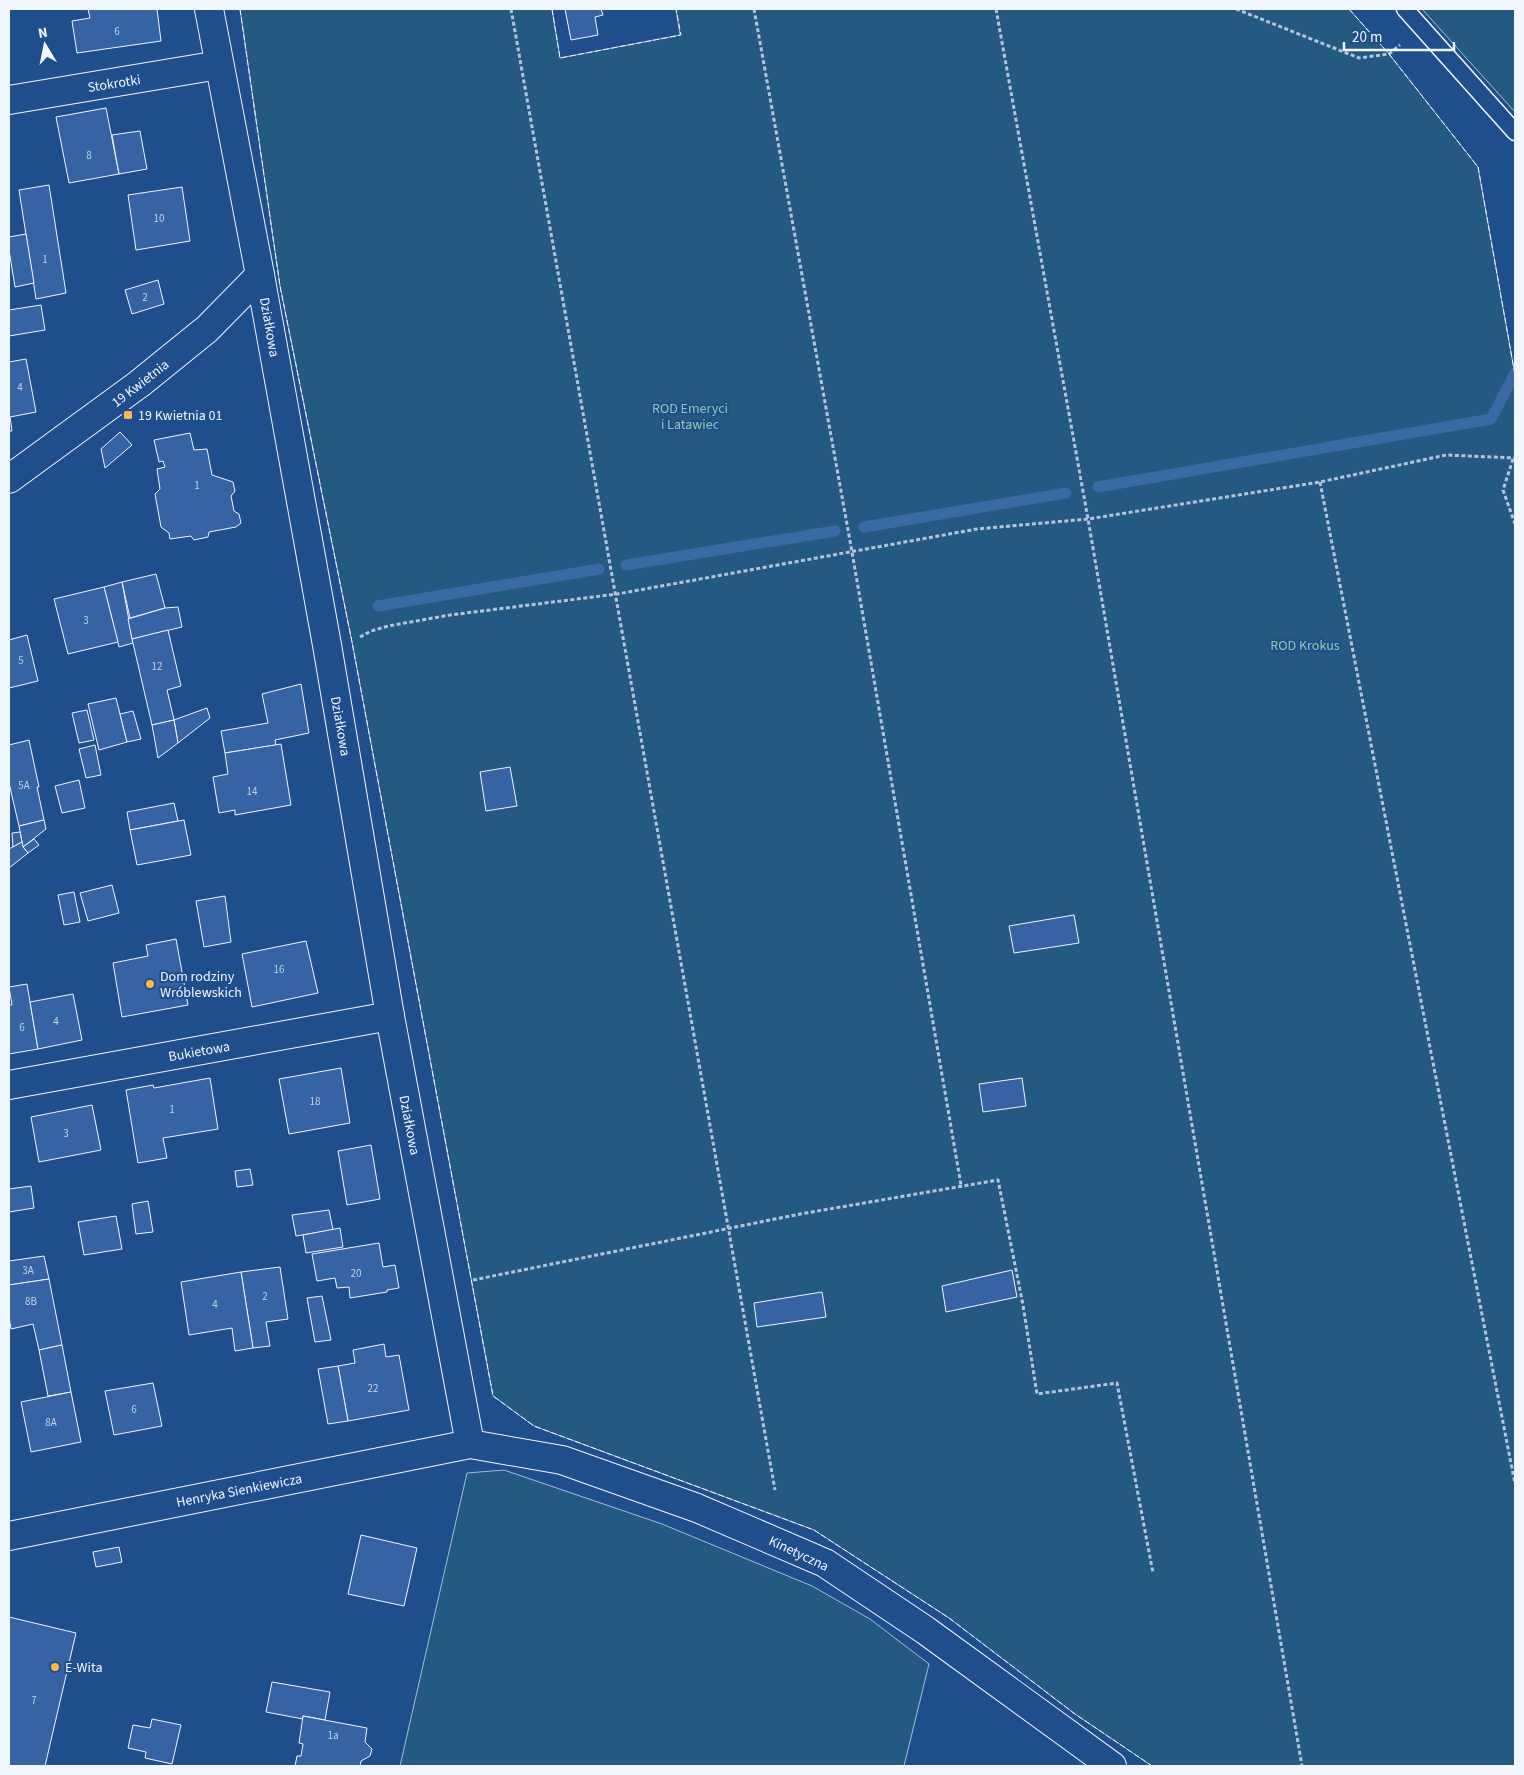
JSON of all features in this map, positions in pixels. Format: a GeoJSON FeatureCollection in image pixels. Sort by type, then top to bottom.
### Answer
{"type":"FeatureCollection","features":[{"type":"Feature","properties":{"kind":"street","name":"Działkowa"},"geometry":{"type":"LineString","coordinates":[[209,9],[260,275],[327,645],[390,1016],[470,1444]]}},
{"type":"Feature","properties":{"kind":"street","name":"Stokrotki"},"geometry":{"type":"LineString","coordinates":[[9,100],[219,65]]}},
{"type":"Feature","properties":{"kind":"street","name":"19 Kwietnia"},"geometry":{"type":"LineString","coordinates":[[9,479],[112,404],[208,330],[260,275]]}},
{"type":"Feature","properties":{"kind":"street","name":"Bukietowa"},"geometry":{"type":"LineString","coordinates":[[9,1085],[390,1016]]}},
{"type":"Feature","properties":{"kind":"street","name":"Henryka Sienkiewicza"},"geometry":{"type":"LineString","coordinates":[[9,1536],[470,1444]]}},
{"type":"Feature","properties":{"kind":"street","name":"Kinetyczna"},"geometry":{"type":"LineString","coordinates":[[470,1444],[562,1460],[697,1508],[825,1563],[925,1630],[1112,1766]]}},
{"type":"Feature","properties":{"kind":"lane"},"geometry":{"type":"LineString","coordinates":[[1405,9],[1515,132]]}},
{"type":"Feature","properties":{"kind":"path"},"geometry":{"type":"LineString","coordinates":[[511,9],[776,1490]]}},
{"type":"Feature","properties":{"kind":"path"},"geometry":{"type":"LineString","coordinates":[[754,9],[852,552],[961,1186]]}},
{"type":"Feature","properties":{"kind":"path"},"geometry":{"type":"LineString","coordinates":[[996,9],[1088,519],[1302,1766]]}},
{"type":"Feature","properties":{"kind":"path"},"geometry":{"type":"LineString","coordinates":[[1236,9],[1359,58],[1389,54]]}},
{"type":"Feature","properties":{"kind":"path"},"geometry":{"type":"LineString","coordinates":[[327,645],[352,642],[371,631],[388,626],[617,594],[977,530],[1088,519],[1320,482],[1446,456],[1514,458],[1503,490],[1515,524]]}},
{"type":"Feature","properties":{"kind":"path"},"geometry":{"type":"LineString","coordinates":[[1320,482],[1515,1484]]}},
{"type":"Feature","properties":{"kind":"path"},"geometry":{"type":"LineString","coordinates":[[440,1287],[800,1214],[998,1180],[1023,1305],[1037,1394],[1117,1382],[1152,1574]]}},
{"type":"Feature","properties":{"kind":"green space","name":"ROD Emeryci i Latawiec"},"geometry":{"type":"Polygon","coordinates":[[[240,9],[552,9],[560,58],[680,35],[676,9],[1349,9],[1389,54],[1478,167],[1515,375],[1515,1766],[1152,1766],[1075,1714],[949,1618],[814,1530],[534,1426],[493,1396],[352,642],[280,286],[240,9]]]}},
{"type":"Feature","properties":{"kind":"green space"},"geometry":{"type":"Polygon","coordinates":[[[1422,9],[1515,9],[1515,112],[1422,9]]]}},
{"type":"Feature","properties":{"kind":"green space"},"geometry":{"type":"Polygon","coordinates":[[[504,1470],[662,1524],[812,1586],[870,1619],[929,1664],[904,1766],[400,1766],[467,1473],[504,1470]]]}},
{"type":"Feature","properties":{"kind":"building"},"geometry":{"type":"Polygon","coordinates":[[[88,9],[157,9],[161,41],[77,53],[72,21],[90,18],[88,9]]]}},
{"type":"Feature","properties":{"kind":"building"},"geometry":{"type":"Polygon","coordinates":[[[565,9],[601,9],[603,15],[595,17],[598,35],[571,40],[565,9]]]}},
{"type":"Feature","properties":{"kind":"building"},"geometry":{"type":"Polygon","coordinates":[[[106,108],[119,174],[69,183],[56,117],[106,108]]]}},
{"type":"Feature","properties":{"kind":"building"},"geometry":{"type":"Polygon","coordinates":[[[140,131],[147,169],[119,174],[112,135],[140,131]]]}},
{"type":"Feature","properties":{"kind":"building"},"geometry":{"type":"Polygon","coordinates":[[[49,185],[66,293],[36,299],[19,190],[49,185]]]}},
{"type":"Feature","properties":{"kind":"building"},"geometry":{"type":"Polygon","coordinates":[[[182,187],[190,241],[136,250],[128,195],[182,187]]]}},
{"type":"Feature","properties":{"kind":"building"},"geometry":{"type":"Polygon","coordinates":[[[26,234],[34,283],[15,287],[9,250],[9,237],[26,234]]]}},
{"type":"Feature","properties":{"kind":"building"},"geometry":{"type":"Polygon","coordinates":[[[158,280],[164,304],[132,314],[125,290],[158,280]]]}},
{"type":"Feature","properties":{"kind":"building"},"geometry":{"type":"Polygon","coordinates":[[[41,305],[45,330],[9,336],[9,310],[41,305]]]}},
{"type":"Feature","properties":{"kind":"building"},"geometry":{"type":"Polygon","coordinates":[[[26,359],[36,412],[10,417],[12,431],[9,431],[9,362],[26,359]]]}},
{"type":"Feature","properties":{"kind":"building"},"geometry":{"type":"Polygon","coordinates":[[[120,432],[132,445],[105,468],[101,449],[120,432]]]}},
{"type":"Feature","properties":{"kind":"building"},"geometry":{"type":"Polygon","coordinates":[[[190,433],[194,450],[207,449],[212,475],[233,482],[235,491],[231,496],[234,511],[239,514],[241,523],[236,527],[209,532],[208,537],[194,540],[191,536],[170,539],[169,533],[161,527],[155,494],[160,489],[157,469],[165,467],[163,461],[159,462],[154,440],[190,433]]]}},
{"type":"Feature","properties":{"kind":"building"},"geometry":{"type":"Polygon","coordinates":[[[156,574],[165,608],[130,618],[122,582],[156,574]]]}},
{"type":"Feature","properties":{"kind":"building"},"geometry":{"type":"Polygon","coordinates":[[[122,582],[133,643],[119,647],[104,587],[122,582]]]}},
{"type":"Feature","properties":{"kind":"building"},"geometry":{"type":"Polygon","coordinates":[[[104,587],[118,642],[68,654],[54,599],[104,587]]]}},
{"type":"Feature","properties":{"kind":"building"},"geometry":{"type":"Polygon","coordinates":[[[178,607],[182,627],[132,639],[128,619],[165,608],[178,607]]]}},
{"type":"Feature","properties":{"kind":"building"},"geometry":{"type":"Polygon","coordinates":[[[168,630],[181,686],[167,690],[174,720],[152,725],[132,639],[168,630]]]}},
{"type":"Feature","properties":{"kind":"building"},"geometry":{"type":"Polygon","coordinates":[[[27,635],[38,681],[9,688],[9,640],[27,635]]]}},
{"type":"Feature","properties":{"kind":"building"},"geometry":{"type":"Polygon","coordinates":[[[301,684],[309,733],[275,740],[276,745],[225,753],[221,731],[268,723],[262,694],[301,684]]]}},
{"type":"Feature","properties":{"kind":"building"},"geometry":{"type":"Polygon","coordinates":[[[116,698],[127,742],[99,750],[88,704],[116,698]]]}},
{"type":"Feature","properties":{"kind":"building"},"geometry":{"type":"Polygon","coordinates":[[[207,708],[210,718],[178,743],[174,720],[207,708]]]}},
{"type":"Feature","properties":{"kind":"building"},"geometry":{"type":"Polygon","coordinates":[[[87,710],[94,740],[79,743],[72,713],[87,710]]]}},
{"type":"Feature","properties":{"kind":"building"},"geometry":{"type":"Polygon","coordinates":[[[133,711],[141,739],[127,742],[120,714],[133,711]]]}},
{"type":"Feature","properties":{"kind":"building"},"geometry":{"type":"Polygon","coordinates":[[[174,720],[178,743],[158,758],[152,725],[174,720]]]}},
{"type":"Feature","properties":{"kind":"building"},"geometry":{"type":"Polygon","coordinates":[[[29,740],[44,820],[19,826],[9,783],[9,745],[29,740]]]}},
{"type":"Feature","properties":{"kind":"building"},"geometry":{"type":"Polygon","coordinates":[[[281,744],[291,805],[235,815],[235,810],[219,813],[213,777],[228,774],[225,753],[281,744]]]}},
{"type":"Feature","properties":{"kind":"building"},"geometry":{"type":"Polygon","coordinates":[[[95,745],[101,775],[86,778],[79,749],[95,745]]]}},
{"type":"Feature","properties":{"kind":"building"},"geometry":{"type":"Polygon","coordinates":[[[510,767],[517,806],[486,811],[480,772],[510,767]]]}},
{"type":"Feature","properties":{"kind":"building"},"geometry":{"type":"Polygon","coordinates":[[[79,780],[85,808],[62,813],[55,786],[79,780]]]}},
{"type":"Feature","properties":{"kind":"building"},"geometry":{"type":"Polygon","coordinates":[[[174,803],[178,821],[130,830],[127,812],[174,803]]]}},
{"type":"Feature","properties":{"kind":"building"},"geometry":{"type":"Polygon","coordinates":[[[44,820],[46,829],[23,847],[19,826],[44,820]]]}},
{"type":"Feature","properties":{"kind":"building"},"geometry":{"type":"Polygon","coordinates":[[[184,820],[191,855],[137,865],[130,830],[184,820]]]}},
{"type":"Feature","properties":{"kind":"building"},"geometry":{"type":"Polygon","coordinates":[[[20,832],[22,842],[13,847],[12,833],[20,832]]]}},
{"type":"Feature","properties":{"kind":"building"},"geometry":{"type":"Polygon","coordinates":[[[34,839],[39,845],[28,853],[23,847],[34,839]]]}},
{"type":"Feature","properties":{"kind":"building"},"geometry":{"type":"Polygon","coordinates":[[[22,842],[23,847],[28,853],[9,868],[9,849],[22,842]]]}},
{"type":"Feature","properties":{"kind":"building"},"geometry":{"type":"Polygon","coordinates":[[[112,885],[119,913],[88,921],[80,893],[112,885]]]}},
{"type":"Feature","properties":{"kind":"building"},"geometry":{"type":"Polygon","coordinates":[[[74,892],[80,922],[64,925],[58,895],[74,892]]]}},
{"type":"Feature","properties":{"kind":"building"},"geometry":{"type":"Polygon","coordinates":[[[225,896],[231,942],[204,947],[196,901],[225,896]]]}},
{"type":"Feature","properties":{"kind":"building"},"geometry":{"type":"Polygon","coordinates":[[[1074,915],[1079,943],[1014,953],[1009,926],[1074,915]]]}},
{"type":"Feature","properties":{"kind":"building","name":"Dom rodziny Wróblewskich"},"geometry":{"type":"Polygon","coordinates":[[[176,939],[188,1005],[122,1017],[113,963],[148,956],[146,945],[176,939]]]}},
{"type":"Feature","properties":{"kind":"building"},"geometry":{"type":"Polygon","coordinates":[[[306,941],[318,993],[252,1007],[242,954],[306,941]]]}},
{"type":"Feature","properties":{"kind":"building"},"geometry":{"type":"Polygon","coordinates":[[[27,984],[38,1049],[9,1054],[9,1005],[12,1005],[9,987],[27,984]]]}},
{"type":"Feature","properties":{"kind":"building"},"geometry":{"type":"Polygon","coordinates":[[[73,994],[82,1040],[38,1049],[30,1002],[73,994]]]}},
{"type":"Feature","properties":{"kind":"building"},"geometry":{"type":"Polygon","coordinates":[[[341,1068],[350,1123],[289,1134],[279,1079],[341,1068]]]}},
{"type":"Feature","properties":{"kind":"building"},"geometry":{"type":"Polygon","coordinates":[[[210,1078],[218,1129],[163,1138],[167,1158],[138,1163],[126,1090],[153,1085],[154,1088],[210,1078]]]}},
{"type":"Feature","properties":{"kind":"building"},"geometry":{"type":"Polygon","coordinates":[[[1022,1078],[1026,1106],[983,1112],[979,1084],[1022,1078]]]}},
{"type":"Feature","properties":{"kind":"building"},"geometry":{"type":"Polygon","coordinates":[[[92,1105],[101,1150],[39,1162],[31,1117],[92,1105]]]}},
{"type":"Feature","properties":{"kind":"building"},"geometry":{"type":"Polygon","coordinates":[[[371,1145],[380,1199],[347,1205],[338,1151],[371,1145]]]}},
{"type":"Feature","properties":{"kind":"building"},"geometry":{"type":"Polygon","coordinates":[[[250,1169],[253,1185],[237,1187],[235,1171],[250,1169]]]}},
{"type":"Feature","properties":{"kind":"building"},"geometry":{"type":"Polygon","coordinates":[[[31,1186],[34,1208],[9,1212],[9,1189],[31,1186]]]}},
{"type":"Feature","properties":{"kind":"building"},"geometry":{"type":"Polygon","coordinates":[[[148,1201],[153,1232],[136,1234],[132,1204],[148,1201]]]}},
{"type":"Feature","properties":{"kind":"building"},"geometry":{"type":"Polygon","coordinates":[[[329,1210],[333,1230],[296,1236],[292,1215],[329,1210]]]}},
{"type":"Feature","properties":{"kind":"building"},"geometry":{"type":"Polygon","coordinates":[[[116,1216],[122,1249],[84,1255],[78,1222],[116,1216]]]}},
{"type":"Feature","properties":{"kind":"building"},"geometry":{"type":"Polygon","coordinates":[[[340,1228],[343,1247],[306,1253],[303,1235],[340,1228]]]}},
{"type":"Feature","properties":{"kind":"building"},"geometry":{"type":"Polygon","coordinates":[[[379,1243],[383,1267],[395,1265],[399,1288],[387,1290],[387,1292],[350,1298],[349,1287],[337,1288],[335,1278],[317,1281],[312,1254],[379,1243]]]}},
{"type":"Feature","properties":{"kind":"building"},"geometry":{"type":"Polygon","coordinates":[[[44,1256],[49,1279],[9,1285],[9,1261],[44,1256]]]}},
{"type":"Feature","properties":{"kind":"building"},"geometry":{"type":"Polygon","coordinates":[[[280,1267],[288,1319],[266,1322],[270,1346],[253,1348],[241,1272],[280,1267]]]}},
{"type":"Feature","properties":{"kind":"building"},"geometry":{"type":"Polygon","coordinates":[[[1012,1270],[1017,1297],[946,1312],[942,1286],[1012,1270]]]}},
{"type":"Feature","properties":{"kind":"building"},"geometry":{"type":"Polygon","coordinates":[[[241,1272],[253,1348],[235,1351],[232,1328],[189,1335],[181,1282],[241,1272]]]}},
{"type":"Feature","properties":{"kind":"building"},"geometry":{"type":"Polygon","coordinates":[[[49,1279],[62,1345],[39,1350],[33,1324],[11,1329],[9,1285],[49,1279]]]}},
{"type":"Feature","properties":{"kind":"building"},"geometry":{"type":"Polygon","coordinates":[[[822,1292],[826,1317],[757,1327],[754,1303],[822,1292]]]}},
{"type":"Feature","properties":{"kind":"building"},"geometry":{"type":"Polygon","coordinates":[[[322,1296],[331,1340],[315,1342],[307,1298],[322,1296]]]}},
{"type":"Feature","properties":{"kind":"building"},"geometry":{"type":"Polygon","coordinates":[[[384,1344],[386,1357],[399,1355],[409,1410],[348,1421],[338,1366],[355,1363],[353,1350],[384,1344]]]}},
{"type":"Feature","properties":{"kind":"building"},"geometry":{"type":"Polygon","coordinates":[[[62,1345],[71,1392],[48,1396],[39,1350],[62,1345]]]}},
{"type":"Feature","properties":{"kind":"building"},"geometry":{"type":"Polygon","coordinates":[[[338,1366],[348,1421],[328,1424],[318,1369],[338,1366]]]}},
{"type":"Feature","properties":{"kind":"building"},"geometry":{"type":"Polygon","coordinates":[[[153,1383],[162,1426],[114,1435],[105,1391],[153,1383]]]}},
{"type":"Feature","properties":{"kind":"building"},"geometry":{"type":"Polygon","coordinates":[[[71,1392],[81,1442],[31,1452],[21,1402],[71,1392]]]}},
{"type":"Feature","properties":{"kind":"building"},"geometry":{"type":"Polygon","coordinates":[[[361,1535],[417,1548],[404,1606],[348,1594],[361,1535]]]}},
{"type":"Feature","properties":{"kind":"building"},"geometry":{"type":"Polygon","coordinates":[[[119,1547],[122,1562],[96,1567],[93,1552],[119,1547]]]}},
{"type":"Feature","properties":{"kind":"building"},"geometry":{"type":"Polygon","coordinates":[[[9,1617],[76,1633],[45,1766],[9,1766],[9,1617]]]}},
{"type":"Feature","properties":{"kind":"building"},"geometry":{"type":"Polygon","coordinates":[[[272,1682],[330,1692],[325,1720],[303,1716],[303,1719],[266,1712],[272,1682]]]}},
{"type":"Feature","properties":{"kind":"building"},"geometry":{"type":"Polygon","coordinates":[[[303,1716],[367,1728],[365,1742],[372,1749],[370,1756],[361,1761],[360,1766],[295,1766],[297,1756],[301,1756],[303,1744],[299,1743],[303,1716]]]}},
{"type":"Feature","properties":{"kind":"building"},"geometry":{"type":"Polygon","coordinates":[[[152,1719],[181,1725],[172,1764],[145,1758],[146,1752],[128,1748],[133,1725],[150,1728],[152,1719]]]}},
{"type":"Feature","properties":{"kind":"waterway"},"geometry":{"type":"LineString","coordinates":[[1098,487],[1491,419],[1515,373]]}},
{"type":"Feature","properties":{"kind":"waterway"},"geometry":{"type":"LineString","coordinates":[[864,527],[1066,493]]}},
{"type":"Feature","properties":{"kind":"waterway"},"geometry":{"type":"LineString","coordinates":[[626,565],[835,531]]}},
{"type":"Feature","properties":{"kind":"waterway"},"geometry":{"type":"LineString","coordinates":[[378,606],[599,569]]}},
{"type":"Feature","properties":{"kind":"fence"},"geometry":{"type":"LineString","coordinates":[[240,9],[280,286],[352,642],[493,1396],[534,1426],[814,1530],[949,1618],[1075,1714],[1152,1766]]}},
{"type":"Feature","properties":{"kind":"fence"},"geometry":{"type":"LineString","coordinates":[[552,9],[560,58],[681,35],[676,9]]}},
{"type":"Feature","properties":{"kind":"fence"},"geometry":{"type":"LineString","coordinates":[[1349,9],[1389,54],[1478,167],[1515,375]]}},
{"type":"Feature","properties":{"kind":"place","name":"19 Kwietnia 01"},"geometry":{"type":"Point","coordinates":[128,415]}},
{"type":"Feature","properties":{"kind":"place","name":"Dom rodziny Wróblewskich"},"geometry":{"type":"Point","coordinates":[150,984]}},
{"type":"Feature","properties":{"kind":"place","name":"E-Wita"},"geometry":{"type":"Point","coordinates":[55,1667]}},
{"type":"Feature","properties":{"kind":"park label","name":"ROD Krokus"},"geometry":{"type":"Point","coordinates":[1305,645]}}]}
